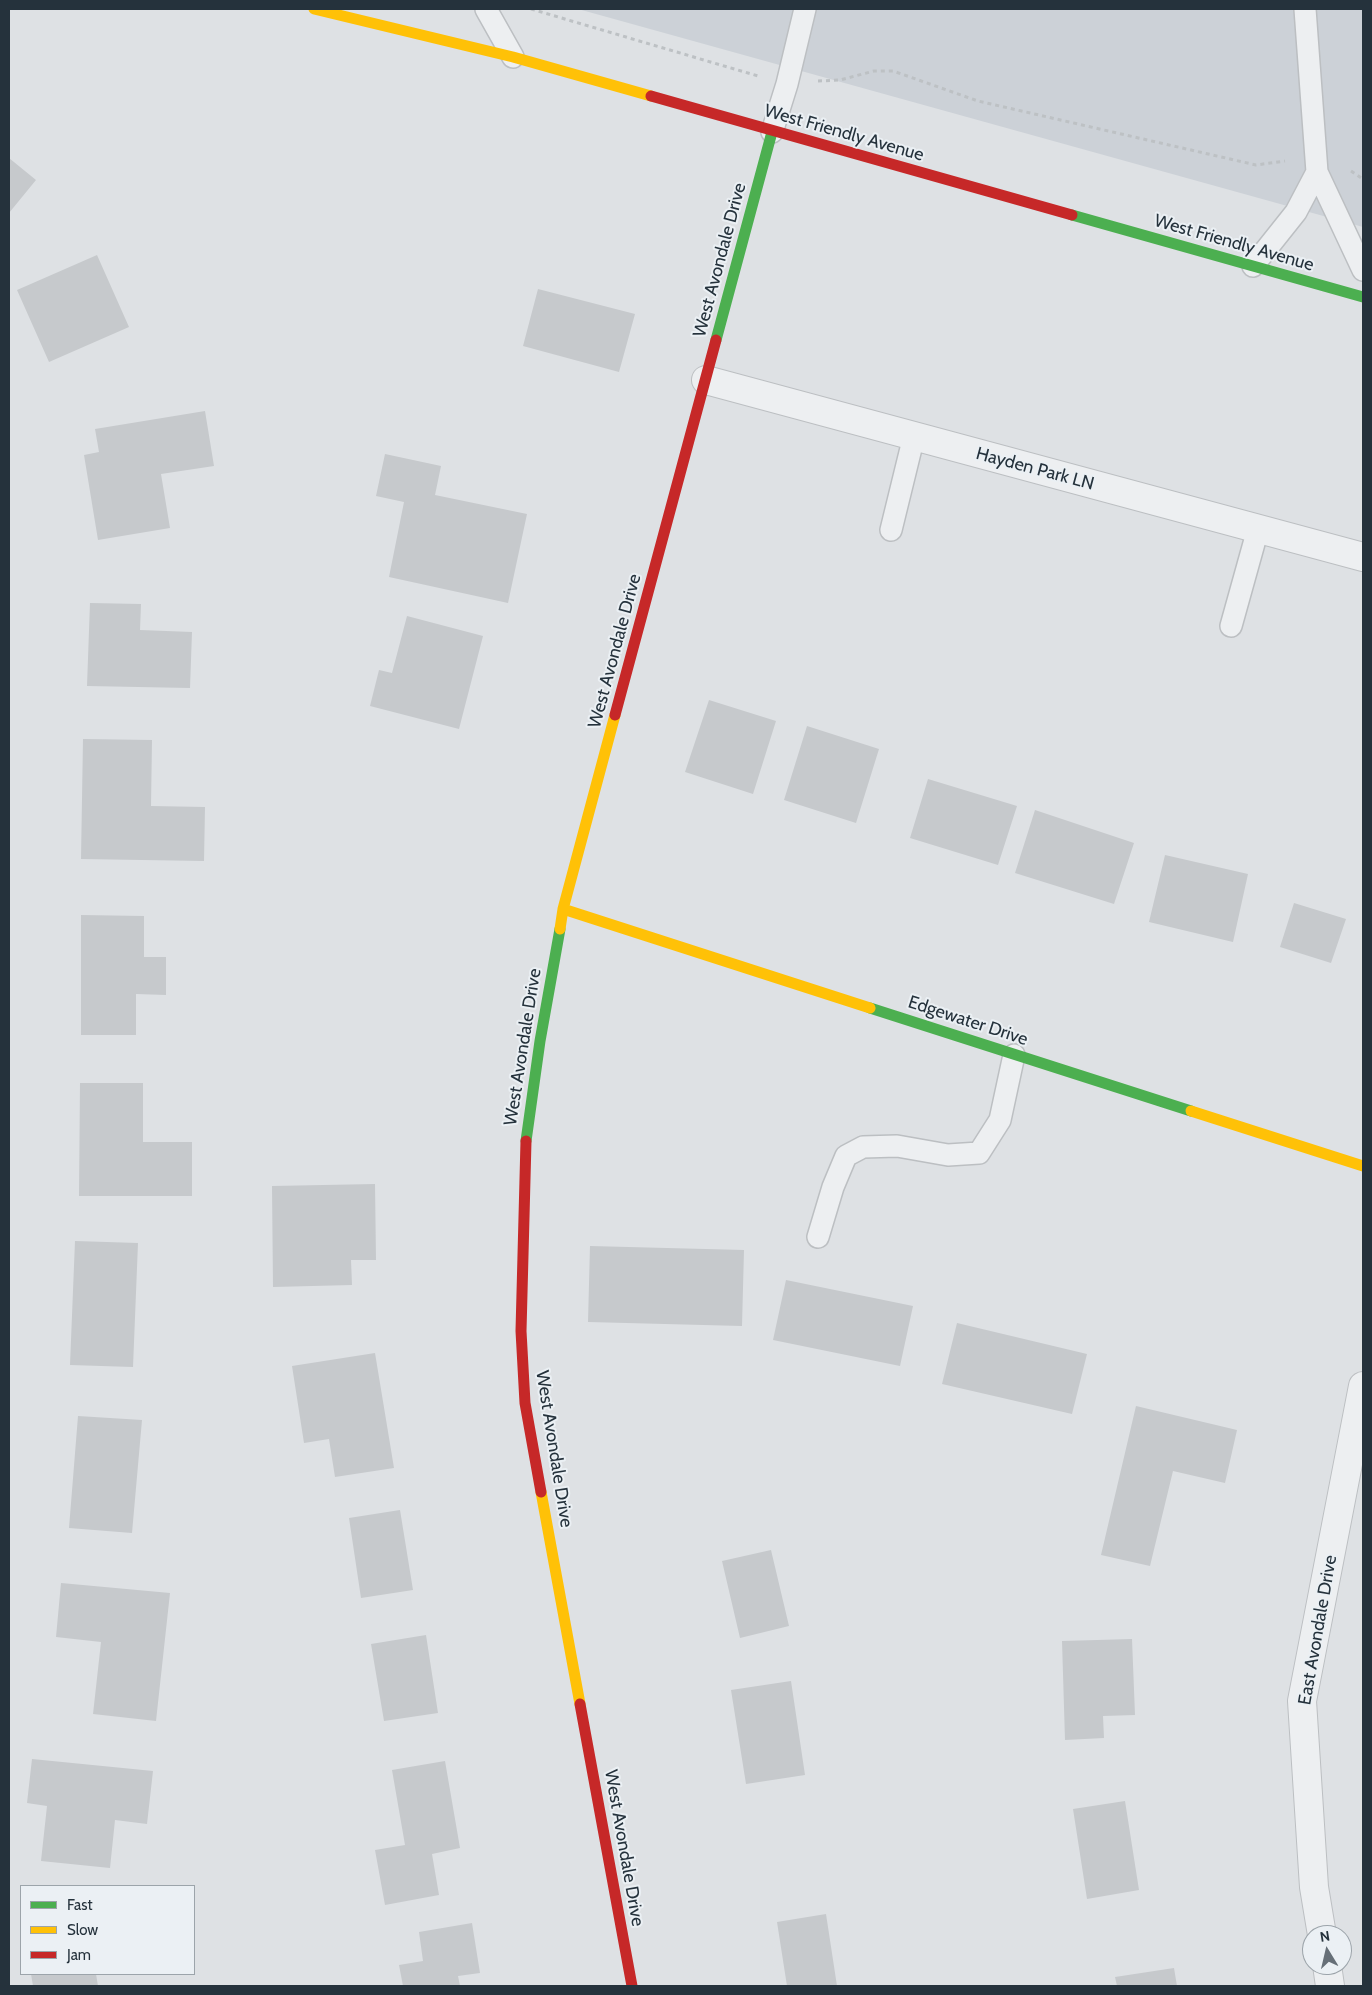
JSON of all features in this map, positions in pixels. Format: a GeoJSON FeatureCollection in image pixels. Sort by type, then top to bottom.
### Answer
{"type":"FeatureCollection","features":[{"type":"Feature","properties":{"kind":"street","name":"West Friendly Avenue"},"geometry":{"type":"LineString","coordinates":[[314,9],[513,58],[1363,297]]}},
{"type":"Feature","properties":{"kind":"street","name":"West Avondale Drive"},"geometry":{"type":"LineString","coordinates":[[632,1986],[525,1403],[521,1330],[525,1151],[540,1041],[563,910],[772,132]]}},
{"type":"Feature","properties":{"kind":"street","name":"Hayden Park LN"},"geometry":{"type":"LineString","coordinates":[[706,380],[1363,557]]}},
{"type":"Feature","properties":{"kind":"street","name":"Edgewater Drive"},"geometry":{"type":"LineString","coordinates":[[563,910],[1363,1166]]}},
{"type":"Feature","properties":{"kind":"street","name":"East Avondale Drive"},"geometry":{"type":"LineString","coordinates":[[1320,1925],[1314,1887],[1302,1701],[1363,1386]]}},
{"type":"Feature","properties":{"kind":"lane"},"geometry":{"type":"LineString","coordinates":[[486,9],[513,58]]}},
{"type":"Feature","properties":{"kind":"lane"},"geometry":{"type":"LineString","coordinates":[[772,132],[787,84],[805,9]]}},
{"type":"Feature","properties":{"kind":"lane"},"geometry":{"type":"LineString","coordinates":[[1305,9],[1316,168],[1363,270]]}},
{"type":"Feature","properties":{"kind":"lane"},"geometry":{"type":"LineString","coordinates":[[1253,266],[1296,212],[1316,168]]}},
{"type":"Feature","properties":{"kind":"lane"},"geometry":{"type":"LineString","coordinates":[[891,530],[914,436]]}},
{"type":"Feature","properties":{"kind":"lane"},"geometry":{"type":"LineString","coordinates":[[1232,626],[1258,529]]}},
{"type":"Feature","properties":{"kind":"lane"},"geometry":{"type":"LineString","coordinates":[[818,1237],[833,1187],[846,1156],[863,1147],[897,1146],[948,1155],[979,1154],[1000,1120],[1014,1054]]}},
{"type":"Feature","properties":{"kind":"path"},"geometry":{"type":"LineString","coordinates":[[531,9],[706,62],[787,84],[840,80],[874,71],[893,71],[978,102],[1256,165],[1283,161],[1316,168],[1349,170],[1363,179]]}},
{"type":"Feature","properties":{"kind":"shaded area"},"geometry":{"type":"Polygon","coordinates":[[[578,9],[1363,9],[1363,227],[578,9]]]}},
{"type":"Feature","properties":{"kind":"building"},"geometry":{"type":"Polygon","coordinates":[[[9,158],[36,180],[9,213],[9,158]]]}},
{"type":"Feature","properties":{"kind":"building"},"geometry":{"type":"Polygon","coordinates":[[[97,255],[129,327],[49,362],[17,290],[97,255]]]}},
{"type":"Feature","properties":{"kind":"building"},"geometry":{"type":"Polygon","coordinates":[[[538,289],[635,314],[619,372],[523,346],[538,289]]]}},
{"type":"Feature","properties":{"kind":"building"},"geometry":{"type":"Polygon","coordinates":[[[205,411],[214,466],[161,474],[170,528],[98,540],[84,455],[99,452],[95,429],[205,411]]]}},
{"type":"Feature","properties":{"kind":"building"},"geometry":{"type":"Polygon","coordinates":[[[385,454],[441,466],[435,495],[527,514],[508,603],[389,577],[404,502],[376,496],[385,454]]]}},
{"type":"Feature","properties":{"kind":"building"},"geometry":{"type":"Polygon","coordinates":[[[90,603],[141,604],[140,630],[192,632],[190,688],[87,686],[90,603]]]}},
{"type":"Feature","properties":{"kind":"building"},"geometry":{"type":"Polygon","coordinates":[[[407,616],[483,636],[459,729],[370,706],[379,670],[392,673],[407,616]]]}},
{"type":"Feature","properties":{"kind":"building"},"geometry":{"type":"Polygon","coordinates":[[[709,700],[776,721],[753,794],[685,772],[709,700]]]}},
{"type":"Feature","properties":{"kind":"building"},"geometry":{"type":"Polygon","coordinates":[[[807,726],[879,749],[856,823],[784,800],[807,726]]]}},
{"type":"Feature","properties":{"kind":"building"},"geometry":{"type":"Polygon","coordinates":[[[83,739],[152,740],[151,806],[205,807],[204,861],[81,859],[83,739]]]}},
{"type":"Feature","properties":{"kind":"building"},"geometry":{"type":"Polygon","coordinates":[[[928,779],[1017,806],[998,865],[910,838],[928,779]]]}},
{"type":"Feature","properties":{"kind":"building"},"geometry":{"type":"Polygon","coordinates":[[[1035,810],[1134,843],[1114,904],[1015,873],[1035,810]]]}},
{"type":"Feature","properties":{"kind":"building"},"geometry":{"type":"Polygon","coordinates":[[[1165,855],[1248,874],[1233,942],[1149,922],[1165,855]]]}},
{"type":"Feature","properties":{"kind":"building"},"geometry":{"type":"Polygon","coordinates":[[[1294,903],[1346,919],[1331,963],[1280,947],[1294,903]]]}},
{"type":"Feature","properties":{"kind":"building"},"geometry":{"type":"Polygon","coordinates":[[[81,915],[144,916],[144,957],[166,957],[166,995],[136,994],[136,1035],[81,1035],[81,915]]]}},
{"type":"Feature","properties":{"kind":"building"},"geometry":{"type":"Polygon","coordinates":[[[80,1083],[143,1083],[143,1142],[192,1142],[192,1196],[79,1196],[80,1083]]]}},
{"type":"Feature","properties":{"kind":"building"},"geometry":{"type":"Polygon","coordinates":[[[375,1184],[376,1260],[351,1260],[352,1285],[273,1287],[272,1186],[375,1184]]]}},
{"type":"Feature","properties":{"kind":"building"},"geometry":{"type":"Polygon","coordinates":[[[75,1241],[138,1243],[133,1367],[70,1365],[75,1241]]]}},
{"type":"Feature","properties":{"kind":"building"},"geometry":{"type":"Polygon","coordinates":[[[590,1246],[744,1250],[742,1326],[588,1322],[590,1246]]]}},
{"type":"Feature","properties":{"kind":"building"},"geometry":{"type":"Polygon","coordinates":[[[786,1280],[913,1306],[900,1366],[773,1340],[786,1280]]]}},
{"type":"Feature","properties":{"kind":"building"},"geometry":{"type":"Polygon","coordinates":[[[957,1323],[1087,1354],[1072,1414],[942,1384],[957,1323]]]}},
{"type":"Feature","properties":{"kind":"building"},"geometry":{"type":"Polygon","coordinates":[[[375,1353],[394,1468],[335,1477],[329,1439],[304,1443],[292,1366],[375,1353]]]}},
{"type":"Feature","properties":{"kind":"building"},"geometry":{"type":"Polygon","coordinates":[[[1136,1406],[1237,1430],[1225,1483],[1173,1471],[1150,1566],[1101,1555],[1136,1406]]]}},
{"type":"Feature","properties":{"kind":"building"},"geometry":{"type":"Polygon","coordinates":[[[78,1416],[142,1420],[132,1533],[69,1528],[78,1416]]]}},
{"type":"Feature","properties":{"kind":"building"},"geometry":{"type":"Polygon","coordinates":[[[400,1510],[413,1590],[361,1598],[349,1518],[400,1510]]]}},
{"type":"Feature","properties":{"kind":"building"},"geometry":{"type":"Polygon","coordinates":[[[771,1550],[789,1626],[740,1638],[722,1561],[771,1550]]]}},
{"type":"Feature","properties":{"kind":"building"},"geometry":{"type":"Polygon","coordinates":[[[61,1583],[170,1593],[156,1721],[93,1714],[101,1642],[56,1637],[61,1583]]]}},
{"type":"Feature","properties":{"kind":"building"},"geometry":{"type":"Polygon","coordinates":[[[426,1635],[438,1713],[384,1721],[371,1644],[426,1635]]]}},
{"type":"Feature","properties":{"kind":"building"},"geometry":{"type":"Polygon","coordinates":[[[1132,1639],[1135,1715],[1103,1716],[1104,1738],[1065,1740],[1062,1641],[1132,1639]]]}},
{"type":"Feature","properties":{"kind":"building"},"geometry":{"type":"Polygon","coordinates":[[[791,1681],[805,1775],[746,1784],[731,1690],[791,1681]]]}},
{"type":"Feature","properties":{"kind":"building"},"geometry":{"type":"Polygon","coordinates":[[[32,1759],[153,1771],[147,1824],[115,1820],[110,1868],[41,1861],[47,1806],[27,1803],[32,1759]]]}},
{"type":"Feature","properties":{"kind":"building"},"geometry":{"type":"Polygon","coordinates":[[[445,1761],[460,1848],[432,1854],[439,1895],[385,1905],[375,1850],[405,1845],[392,1770],[445,1761]]]}},
{"type":"Feature","properties":{"kind":"building"},"geometry":{"type":"Polygon","coordinates":[[[1125,1801],[1139,1890],[1087,1899],[1073,1809],[1125,1801]]]}},
{"type":"Feature","properties":{"kind":"building"},"geometry":{"type":"Polygon","coordinates":[[[826,1914],[837,1986],[787,1986],[777,1922],[826,1914]]]}},
{"type":"Feature","properties":{"kind":"building"},"geometry":{"type":"Polygon","coordinates":[[[472,1923],[480,1973],[458,1976],[460,1986],[403,1986],[399,1965],[423,1961],[419,1932],[472,1923]]]}},
{"type":"Feature","properties":{"kind":"building"},"geometry":{"type":"Polygon","coordinates":[[[1174,1968],[1177,1986],[1117,1986],[1115,1977],[1174,1968]]]}},
{"type":"Feature","properties":{"kind":"building"},"geometry":{"type":"Polygon","coordinates":[[[31,1975],[96,1975],[98,1986],[33,1986],[31,1975]]]}},
{"type":"Feature","properties":{"kind":"traffic: fast"},"geometry":{"type":"LineString","coordinates":[[716,340],[772,132]]}},
{"type":"Feature","properties":{"kind":"traffic: fast"},"geometry":{"type":"LineString","coordinates":[[1072,215],[1363,297]]}},
{"type":"Feature","properties":{"kind":"traffic: fast"},"geometry":{"type":"LineString","coordinates":[[526,1141],[540,1041],[560,929]]}},
{"type":"Feature","properties":{"kind":"traffic: fast"},"geometry":{"type":"LineString","coordinates":[[870,1008],[1191,1111]]}},
{"type":"Feature","properties":{"kind":"traffic: slow"},"geometry":{"type":"LineString","coordinates":[[314,9],[513,57],[651,96]]}},
{"type":"Feature","properties":{"kind":"traffic: slow"},"geometry":{"type":"LineString","coordinates":[[560,929],[563,909],[615,715]]}},
{"type":"Feature","properties":{"kind":"traffic: slow"},"geometry":{"type":"LineString","coordinates":[[563,909],[870,1008]]}},
{"type":"Feature","properties":{"kind":"traffic: slow"},"geometry":{"type":"LineString","coordinates":[[1191,1111],[1363,1166]]}},
{"type":"Feature","properties":{"kind":"traffic: slow"},"geometry":{"type":"LineString","coordinates":[[541,1492],[580,1704]]}},
{"type":"Feature","properties":{"kind":"traffic: jam"},"geometry":{"type":"LineString","coordinates":[[651,96],[1072,215]]}},
{"type":"Feature","properties":{"kind":"traffic: jam"},"geometry":{"type":"LineString","coordinates":[[615,715],[716,340]]}},
{"type":"Feature","properties":{"kind":"traffic: jam"},"geometry":{"type":"LineString","coordinates":[[526,1141],[521,1331],[525,1403],[541,1492]]}},
{"type":"Feature","properties":{"kind":"traffic: jam"},"geometry":{"type":"LineString","coordinates":[[580,1704],[632,1986]]}}]}
